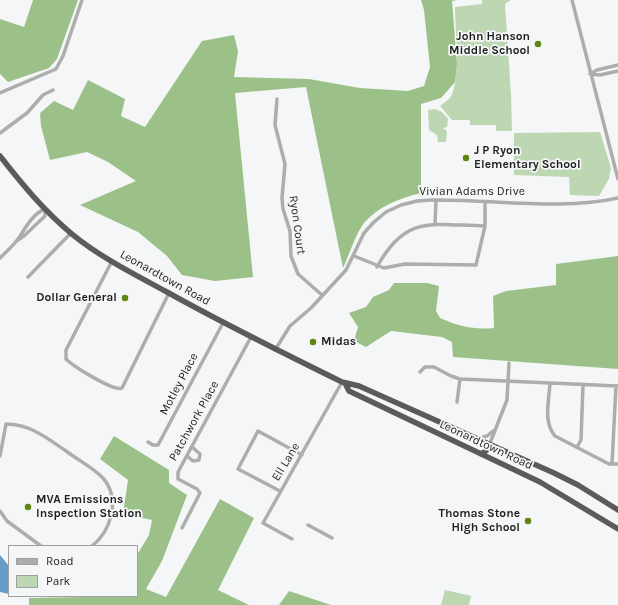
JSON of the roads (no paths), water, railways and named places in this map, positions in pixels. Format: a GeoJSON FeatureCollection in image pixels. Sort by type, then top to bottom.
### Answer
{"type":"FeatureCollection","features":[{"type":"Feature","properties":{"kind":"highway","name":"Leonardtown Road"},"geometry":{"type":"LineString","coordinates":[[0,156],[45,210],[71,233],[112,261],[168,293],[275,350],[343,383],[352,383],[480,438],[578,485],[618,510]]}},
{"type":"Feature","properties":{"kind":"highway","name":"Leonardtown Road"},"geometry":{"type":"LineString","coordinates":[[343,383],[349,391],[540,482],[618,528]]}},
{"type":"Feature","properties":{"kind":"highway"},"geometry":{"type":"LineString","coordinates":[[456,443],[481,449],[490,443]]}},
{"type":"Feature","properties":{"kind":"highway"},"geometry":{"type":"LineString","coordinates":[[481,454],[490,448],[521,461],[529,461]]}},
{"type":"Feature","properties":{"kind":"street"},"geometry":{"type":"LineString","coordinates":[[0,93],[56,69],[63,56],[82,0]]}},
{"type":"Feature","properties":{"kind":"street"},"geometry":{"type":"LineString","coordinates":[[572,0],[618,179]]}},
{"type":"Feature","properties":{"kind":"street"},"geometry":{"type":"LineString","coordinates":[[590,74],[597,70],[618,65]]}},
{"type":"Feature","properties":{"kind":"street"},"geometry":{"type":"LineString","coordinates":[[590,74],[600,75],[618,70]]}},
{"type":"Feature","properties":{"kind":"street"},"geometry":{"type":"LineString","coordinates":[[0,133],[27,113],[43,95],[53,90]]}},
{"type":"Feature","properties":{"kind":"street","name":"Ryon Court"},"geometry":{"type":"LineString","coordinates":[[277,99],[275,125],[285,164],[282,198],[284,214],[289,226],[291,256],[298,274],[322,295]]}},
{"type":"Feature","properties":{"kind":"street","name":"Vivian Adams Drive"},"geometry":{"type":"LineString","coordinates":[[275,350],[290,326],[311,308],[346,270],[364,233],[386,212],[411,202],[436,200],[574,204],[599,202],[618,198]]}},
{"type":"Feature","properties":{"kind":"street"},"geometry":{"type":"LineString","coordinates":[[436,200],[436,225]]}},
{"type":"Feature","properties":{"kind":"street"},"geometry":{"type":"LineString","coordinates":[[354,256],[377,267],[384,268],[405,264],[476,265],[485,226],[485,202]]}},
{"type":"Feature","properties":{"kind":"street"},"geometry":{"type":"LineString","coordinates":[[0,258],[45,216],[45,210],[39,212],[22,232],[18,240]]}},
{"type":"Feature","properties":{"kind":"street"},"geometry":{"type":"LineString","coordinates":[[377,267],[395,240],[412,228],[436,225],[485,226]]}},
{"type":"Feature","properties":{"kind":"street"},"geometry":{"type":"LineString","coordinates":[[28,277],[71,233]]}},
{"type":"Feature","properties":{"kind":"street"},"geometry":{"type":"LineString","coordinates":[[112,261],[66,350],[66,359],[115,389],[122,388],[168,293]]}},
{"type":"Feature","properties":{"kind":"street","name":"Motley Place"},"geometry":{"type":"LineString","coordinates":[[148,442],[153,445],[158,445],[223,323]]}},
{"type":"Feature","properties":{"kind":"street","name":"Patchwork Place"},"geometry":{"type":"LineString","coordinates":[[182,528],[200,493],[197,488],[177,477],[178,472],[251,337]]}},
{"type":"Feature","properties":{"kind":"street"},"geometry":{"type":"LineString","coordinates":[[480,438],[487,436],[493,431],[507,400],[510,363]]}},
{"type":"Feature","properties":{"kind":"street"},"geometry":{"type":"LineString","coordinates":[[420,372],[425,367],[430,366],[460,379],[617,386],[612,464]]}},
{"type":"Feature","properties":{"kind":"street"},"geometry":{"type":"LineString","coordinates":[[457,402],[459,397],[460,379]]}},
{"type":"Feature","properties":{"kind":"street","name":"Ell Lane"},"geometry":{"type":"LineString","coordinates":[[292,539],[263,523],[343,383]]}},
{"type":"Feature","properties":{"kind":"street"},"geometry":{"type":"LineString","coordinates":[[550,383],[548,427],[555,436],[612,464],[618,464]]}},
{"type":"Feature","properties":{"kind":"street"},"geometry":{"type":"LineString","coordinates":[[577,447],[581,440],[583,385]]}},
{"type":"Feature","properties":{"kind":"street"},"geometry":{"type":"LineString","coordinates":[[0,423],[19,425],[36,431],[90,468],[104,480],[111,495],[111,519],[104,534],[93,545]]}},
{"type":"Feature","properties":{"kind":"street"},"geometry":{"type":"LineString","coordinates":[[0,456],[6,424]]}},
{"type":"Feature","properties":{"kind":"street"},"geometry":{"type":"LineString","coordinates":[[280,491],[238,469],[258,431],[302,455]]}},
{"type":"Feature","properties":{"kind":"street"},"geometry":{"type":"LineString","coordinates":[[490,443],[494,435],[493,431]]}},
{"type":"Feature","properties":{"kind":"street"},"geometry":{"type":"LineString","coordinates":[[187,456],[194,461],[199,460],[200,454],[192,447]]}},
{"type":"Feature","properties":{"kind":"street"},"geometry":{"type":"LineString","coordinates":[[0,511],[7,521],[40,545]]}},
{"type":"Feature","properties":{"kind":"street"},"geometry":{"type":"LineString","coordinates":[[308,525],[332,538]]}},
{"type":"Feature","properties":{"kind":"water"},"geometry":{"type":"Polygon","coordinates":[[[0,555],[8,565],[8,594],[0,592],[0,555]]]}},
{"type":"Feature","properties":{"kind":"place","name":"John Hanson Middle School"},"geometry":{"type":"Point","coordinates":[538,44]}},
{"type":"Feature","properties":{"kind":"place","name":"J P Ryon Elementary School"},"geometry":{"type":"Point","coordinates":[466,158]}},
{"type":"Feature","properties":{"kind":"place","name":"Dollar General"},"geometry":{"type":"Point","coordinates":[125,298]}},
{"type":"Feature","properties":{"kind":"place","name":"Midas"},"geometry":{"type":"Point","coordinates":[313,342]}},
{"type":"Feature","properties":{"kind":"place","name":"MVA Emissions Inspection Station"},"geometry":{"type":"Point","coordinates":[28,507]}},
{"type":"Feature","properties":{"kind":"place","name":"Thomas Stone High School"},"geometry":{"type":"Point","coordinates":[528,521]}}]}
